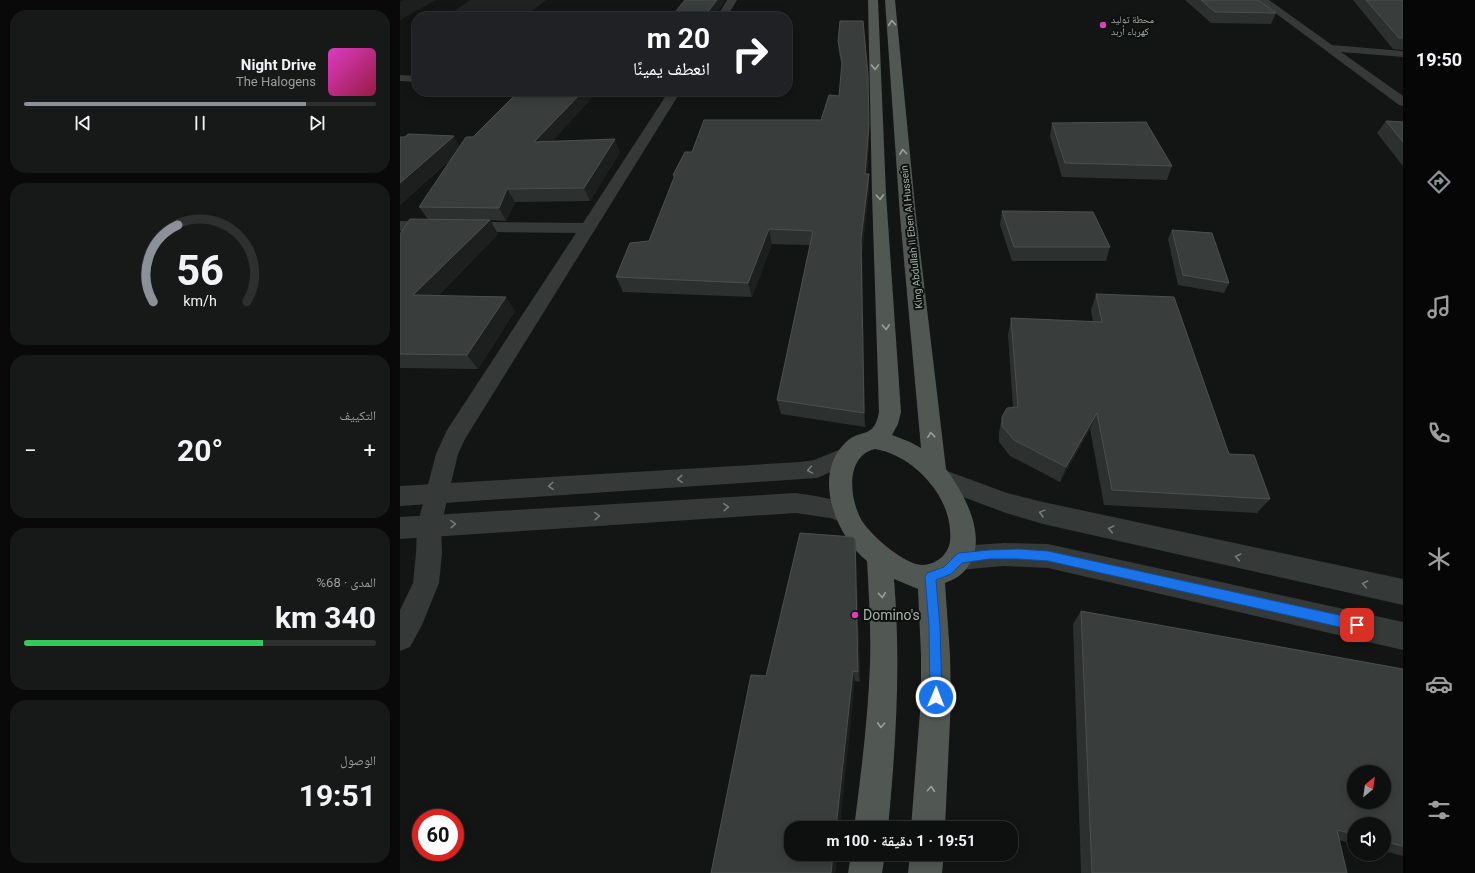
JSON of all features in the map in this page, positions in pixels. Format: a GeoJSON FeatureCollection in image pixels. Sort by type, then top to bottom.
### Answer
{"type":"FeatureCollection","features":[{"type":"Feature","properties":{"kind":"main road","name":"King Abdullah II Eben Al Hussein"},"geometry":{"type":"LineString","coordinates":[[890,0],[908,216],[937,476]]}},
{"type":"Feature","properties":{"kind":"main road"},"geometry":{"type":"LineString","coordinates":[[870,2],[890,412],[889,422],[884,432],[875,440]]}},
{"type":"Feature","properties":{"kind":"main road"},"geometry":{"type":"LineString","coordinates":[[875,440],[887,441],[908,451],[927,465],[937,476],[949,492],[963,526],[964,543],[959,558],[948,571],[930,577],[912,576],[879,556],[864,543],[853,529],[846,514],[842,497],[841,481],[846,456],[854,448],[863,443],[875,440]]}},
{"type":"Feature","properties":{"kind":"main road"},"geometry":{"type":"LineString","coordinates":[[872,821],[881,728],[884,663],[883,606],[879,556]]}},
{"type":"Feature","properties":{"kind":"main road"},"geometry":{"type":"LineString","coordinates":[[928,821],[934,744],[936,681],[930,577]]}},
{"type":"Feature","properties":{"kind":"main road"},"geometry":{"type":"LineString","coordinates":[[865,873],[867,861]]}},
{"type":"Feature","properties":{"kind":"main road"},"geometry":{"type":"LineString","coordinates":[[925,873],[926,861]]}},
{"type":"Feature","properties":{"kind":"street"},"geometry":{"type":"LineString","coordinates":[[725,12],[732,0]]}},
{"type":"Feature","properties":{"kind":"street"},"geometry":{"type":"LineString","coordinates":[[1263,0],[1403,102]]}},
{"type":"Feature","properties":{"kind":"street"},"geometry":{"type":"LineString","coordinates":[[1329,48],[1403,54]]}},
{"type":"Feature","properties":{"kind":"street"},"geometry":{"type":"LineString","coordinates":[[400,78],[412,79]]}},
{"type":"Feature","properties":{"kind":"street"},"geometry":{"type":"LineString","coordinates":[[400,637],[412,616],[426,583],[429,553],[429,526],[447,454],[455,436],[672,96]]}},
{"type":"Feature","properties":{"kind":"street"},"geometry":{"type":"LineString","coordinates":[[400,226],[588,228]]}},
{"type":"Feature","properties":{"kind":"street"},"geometry":{"type":"LineString","coordinates":[[400,496],[801,472],[818,468],[846,456]]}},
{"type":"Feature","properties":{"kind":"street"},"geometry":{"type":"LineString","coordinates":[[937,476],[1006,503],[1050,515],[1403,592]]}},
{"type":"Feature","properties":{"kind":"street"},"geometry":{"type":"LineString","coordinates":[[400,528],[796,503],[824,507],[846,514]]}},
{"type":"Feature","properties":{"kind":"street"},"geometry":{"type":"LineString","coordinates":[[959,558],[1018,554],[1048,556],[1403,636]]}},
{"type":"Feature","properties":{"kind":"shaded area"},"geometry":{"type":"Polygon","coordinates":[[[470,0],[546,0],[531,12],[453,12],[470,0]]]}},
{"type":"Feature","properties":{"kind":"building"},"geometry":{"type":"Polygon","coordinates":[[[685,0],[717,0],[707,12],[675,12],[685,0]]]}},
{"type":"Feature","properties":{"kind":"building"},"geometry":{"type":"Polygon","coordinates":[[[1201,0],[1258,0],[1276,13],[1215,12],[1201,0]]]}},
{"type":"Feature","properties":{"kind":"building"},"geometry":{"type":"Polygon","coordinates":[[[1366,0],[1403,0],[1403,38],[1399,38],[1366,0]]]}},
{"type":"Feature","properties":{"kind":"building"},"geometry":{"type":"Polygon","coordinates":[[[840,21],[863,21],[868,75],[869,125],[865,174],[869,174],[861,239],[864,413],[777,400],[813,231],[769,229],[748,283],[616,277],[630,243],[649,241],[675,175],[673,175],[685,152],[692,152],[704,120],[821,120],[829,95],[839,96],[842,62],[838,41],[840,21]]]}},
{"type":"Feature","properties":{"kind":"building"},"geometry":{"type":"Polygon","coordinates":[[[514,96],[578,96],[534,142],[615,139],[584,188],[507,189],[499,208],[419,207],[466,137],[473,137],[514,96]]]}},
{"type":"Feature","properties":{"kind":"building"},"geometry":{"type":"Polygon","coordinates":[[[1386,121],[1403,122],[1403,142],[1386,121]]]}},
{"type":"Feature","properties":{"kind":"building"},"geometry":{"type":"Polygon","coordinates":[[[1146,122],[1172,166],[1065,163],[1052,123],[1146,122]]]}},
{"type":"Feature","properties":{"kind":"building"},"geometry":{"type":"Polygon","coordinates":[[[408,134],[454,136],[400,183],[400,137],[405,137],[408,134]]]}},
{"type":"Feature","properties":{"kind":"building"},"geometry":{"type":"Polygon","coordinates":[[[1002,211],[1093,212],[1110,247],[1014,247],[1002,211]]]}},
{"type":"Feature","properties":{"kind":"building"},"geometry":{"type":"Polygon","coordinates":[[[410,219],[490,220],[413,295],[506,297],[467,355],[400,354],[400,234],[410,219]]]}},
{"type":"Feature","properties":{"kind":"building"},"geometry":{"type":"Polygon","coordinates":[[[1172,230],[1212,233],[1229,283],[1183,275],[1172,230]]]}},
{"type":"Feature","properties":{"kind":"building"},"geometry":{"type":"Polygon","coordinates":[[[1096,294],[1174,297],[1229,454],[1254,455],[1270,499],[1112,490],[1097,413],[1066,467],[1014,440],[1002,426],[1002,417],[1007,408],[1018,407],[1011,318],[1102,322],[1096,294]]]}},
{"type":"Feature","properties":{"kind":"building"},"geometry":{"type":"Polygon","coordinates":[[[800,533],[853,537],[855,539],[858,672],[853,671],[837,821],[784,821],[784,861],[832,861],[831,873],[711,873],[751,675],[766,676],[800,533]]]}},
{"type":"Feature","properties":{"kind":"building"},"geometry":{"type":"Polygon","coordinates":[[[1081,611],[1403,669],[1403,846],[1391,843],[1391,817],[1347,817],[1347,832],[1337,830],[1347,873],[1092,873],[1081,611]]]}},
{"type":"Feature","properties":{"kind":"place","name":"محطة توليد كهرباء أربد"},"geometry":{"type":"Point","coordinates":[1103,25]}},
{"type":"Feature","properties":{"kind":"place","name":"Domino's"},"geometry":{"type":"Point","coordinates":[855,615]}},
{"type":"Feature","properties":{"kind":"route"},"geometry":{"type":"LineString","coordinates":[[936,697],[934,626],[930,577],[948,571],[959,558],[1018,554],[1048,556],[1357,625]]}}]}
